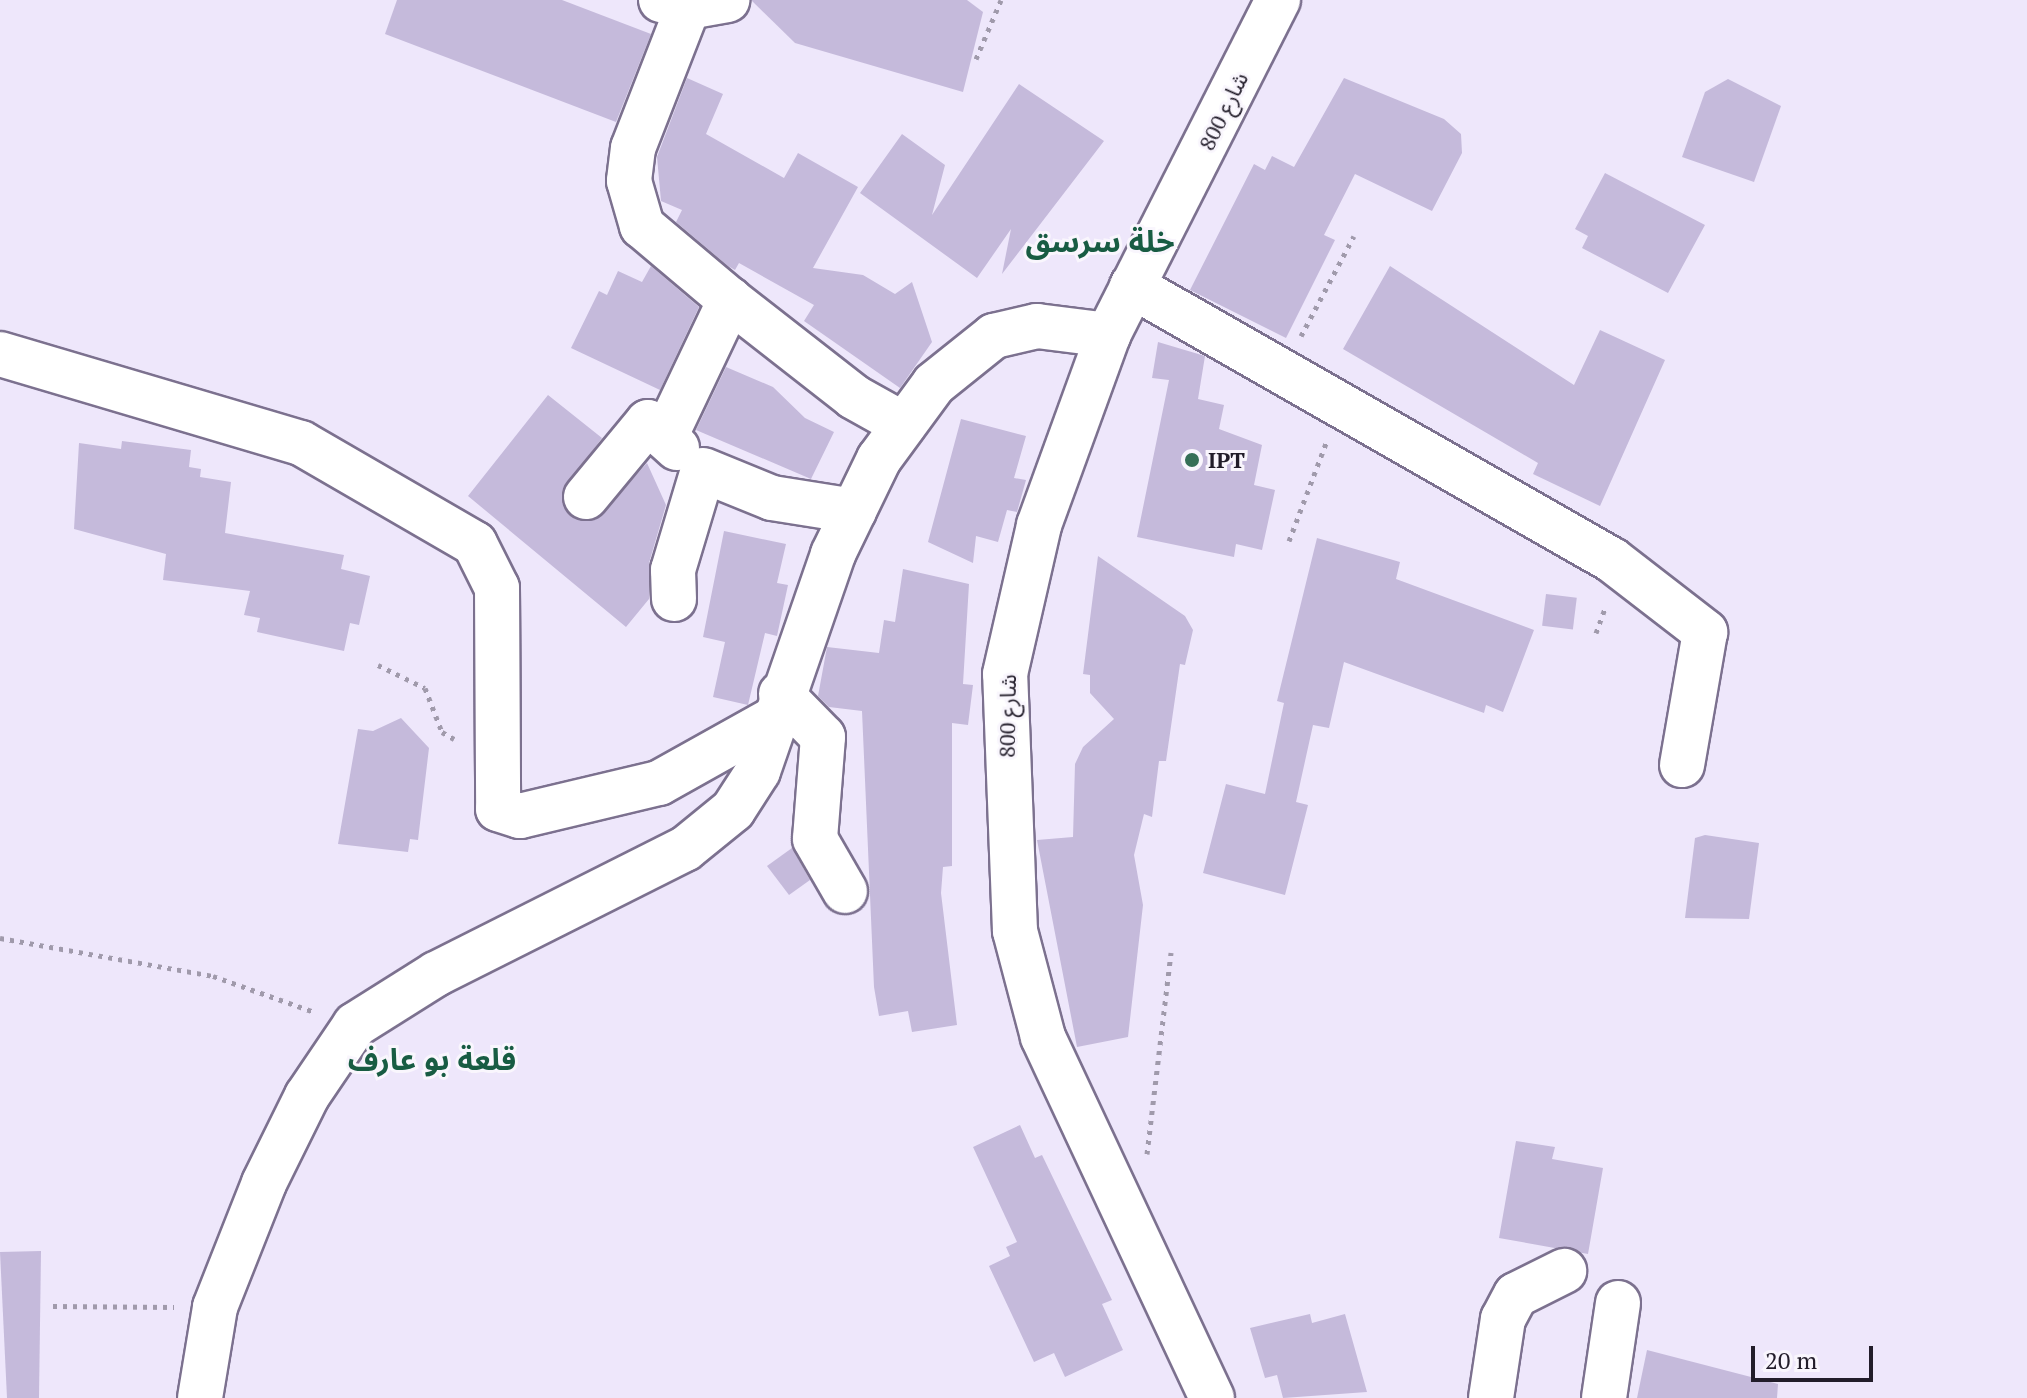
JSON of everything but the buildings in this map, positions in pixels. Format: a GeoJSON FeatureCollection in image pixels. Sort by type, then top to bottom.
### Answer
{"type":"FeatureCollection","features":[{"type":"Feature","properties":{"kind":"street","name":"شارع 800"},"geometry":{"type":"LineString","coordinates":[[1212,1398],[1132,1218],[1043,1037],[1015,931],[1006,810],[1005,674],[1039,525],[1108,335],[1278,0]]}},
{"type":"Feature","properties":{"kind":"street"},"geometry":{"type":"LineString","coordinates":[[692,2],[633,148],[629,181],[642,226],[854,397],[904,425]]}},
{"type":"Feature","properties":{"kind":"street"},"geometry":{"type":"LineString","coordinates":[[1132,286],[1280,375],[1612,560],[1705,632],[1682,765]]}},
{"type":"Feature","properties":{"kind":"street"},"geometry":{"type":"LineString","coordinates":[[665,437],[730,300]]}},
{"type":"Feature","properties":{"kind":"street"},"geometry":{"type":"LineString","coordinates":[[200,1398],[215,1307],[270,1171],[355,1025],[436,974],[685,849],[733,810],[758,771],[779,705],[854,511],[904,425],[962,355],[994,336],[1037,326],[1108,335]]}},
{"type":"Feature","properties":{"kind":"street"},"geometry":{"type":"LineString","coordinates":[[0,354],[301,443],[475,544],[497,588],[493,739],[498,809],[520,816],[659,783],[779,705]]}},
{"type":"Feature","properties":{"kind":"street"},"geometry":{"type":"LineString","coordinates":[[586,497],[648,422],[703,470],[772,498],[854,511]]}},
{"type":"Feature","properties":{"kind":"street"},"geometry":{"type":"LineString","coordinates":[[674,599],[673,570],[703,470]]}},
{"type":"Feature","properties":{"kind":"street"},"geometry":{"type":"LineString","coordinates":[[779,705],[823,737],[815,839],[845,891]]}},
{"type":"Feature","properties":{"kind":"street"},"geometry":{"type":"LineString","coordinates":[[1491,1398],[1503,1319],[1516,1295],[1564,1271]]}},
{"type":"Feature","properties":{"kind":"street"},"geometry":{"type":"LineString","coordinates":[[1604,1398],[1618,1303]]}},
{"type":"Feature","properties":{"kind":"path"},"geometry":{"type":"LineString","coordinates":[[976,59],[1001,0]]}},
{"type":"Feature","properties":{"kind":"path"},"geometry":{"type":"LineString","coordinates":[[1280,375],[1354,236]]}},
{"type":"Feature","properties":{"kind":"path"},"geometry":{"type":"LineString","coordinates":[[1289,541],[1340,409]]}},
{"type":"Feature","properties":{"kind":"path"},"geometry":{"type":"LineString","coordinates":[[378,665],[425,688],[442,732],[464,744],[493,739]]}},
{"type":"Feature","properties":{"kind":"path"},"geometry":{"type":"LineString","coordinates":[[0,938],[213,976],[355,1025]]}},
{"type":"Feature","properties":{"kind":"path"},"geometry":{"type":"LineString","coordinates":[[1132,1218],[1152,1132],[1171,952]]}},
{"type":"Feature","properties":{"kind":"path"},"geometry":{"type":"LineString","coordinates":[[53,1306],[215,1307]]}},
{"type":"Feature","properties":{"kind":"place","name":"IPT"},"geometry":{"type":"Point","coordinates":[1192,460]}},
{"type":"Feature","properties":{"kind":"district","name":"خلة سرسق"},"geometry":{"type":"Point","coordinates":[1100,241]}},
{"type":"Feature","properties":{"kind":"district","name":"قلعة بو عارف"},"geometry":{"type":"Point","coordinates":[432,1059]}}]}
